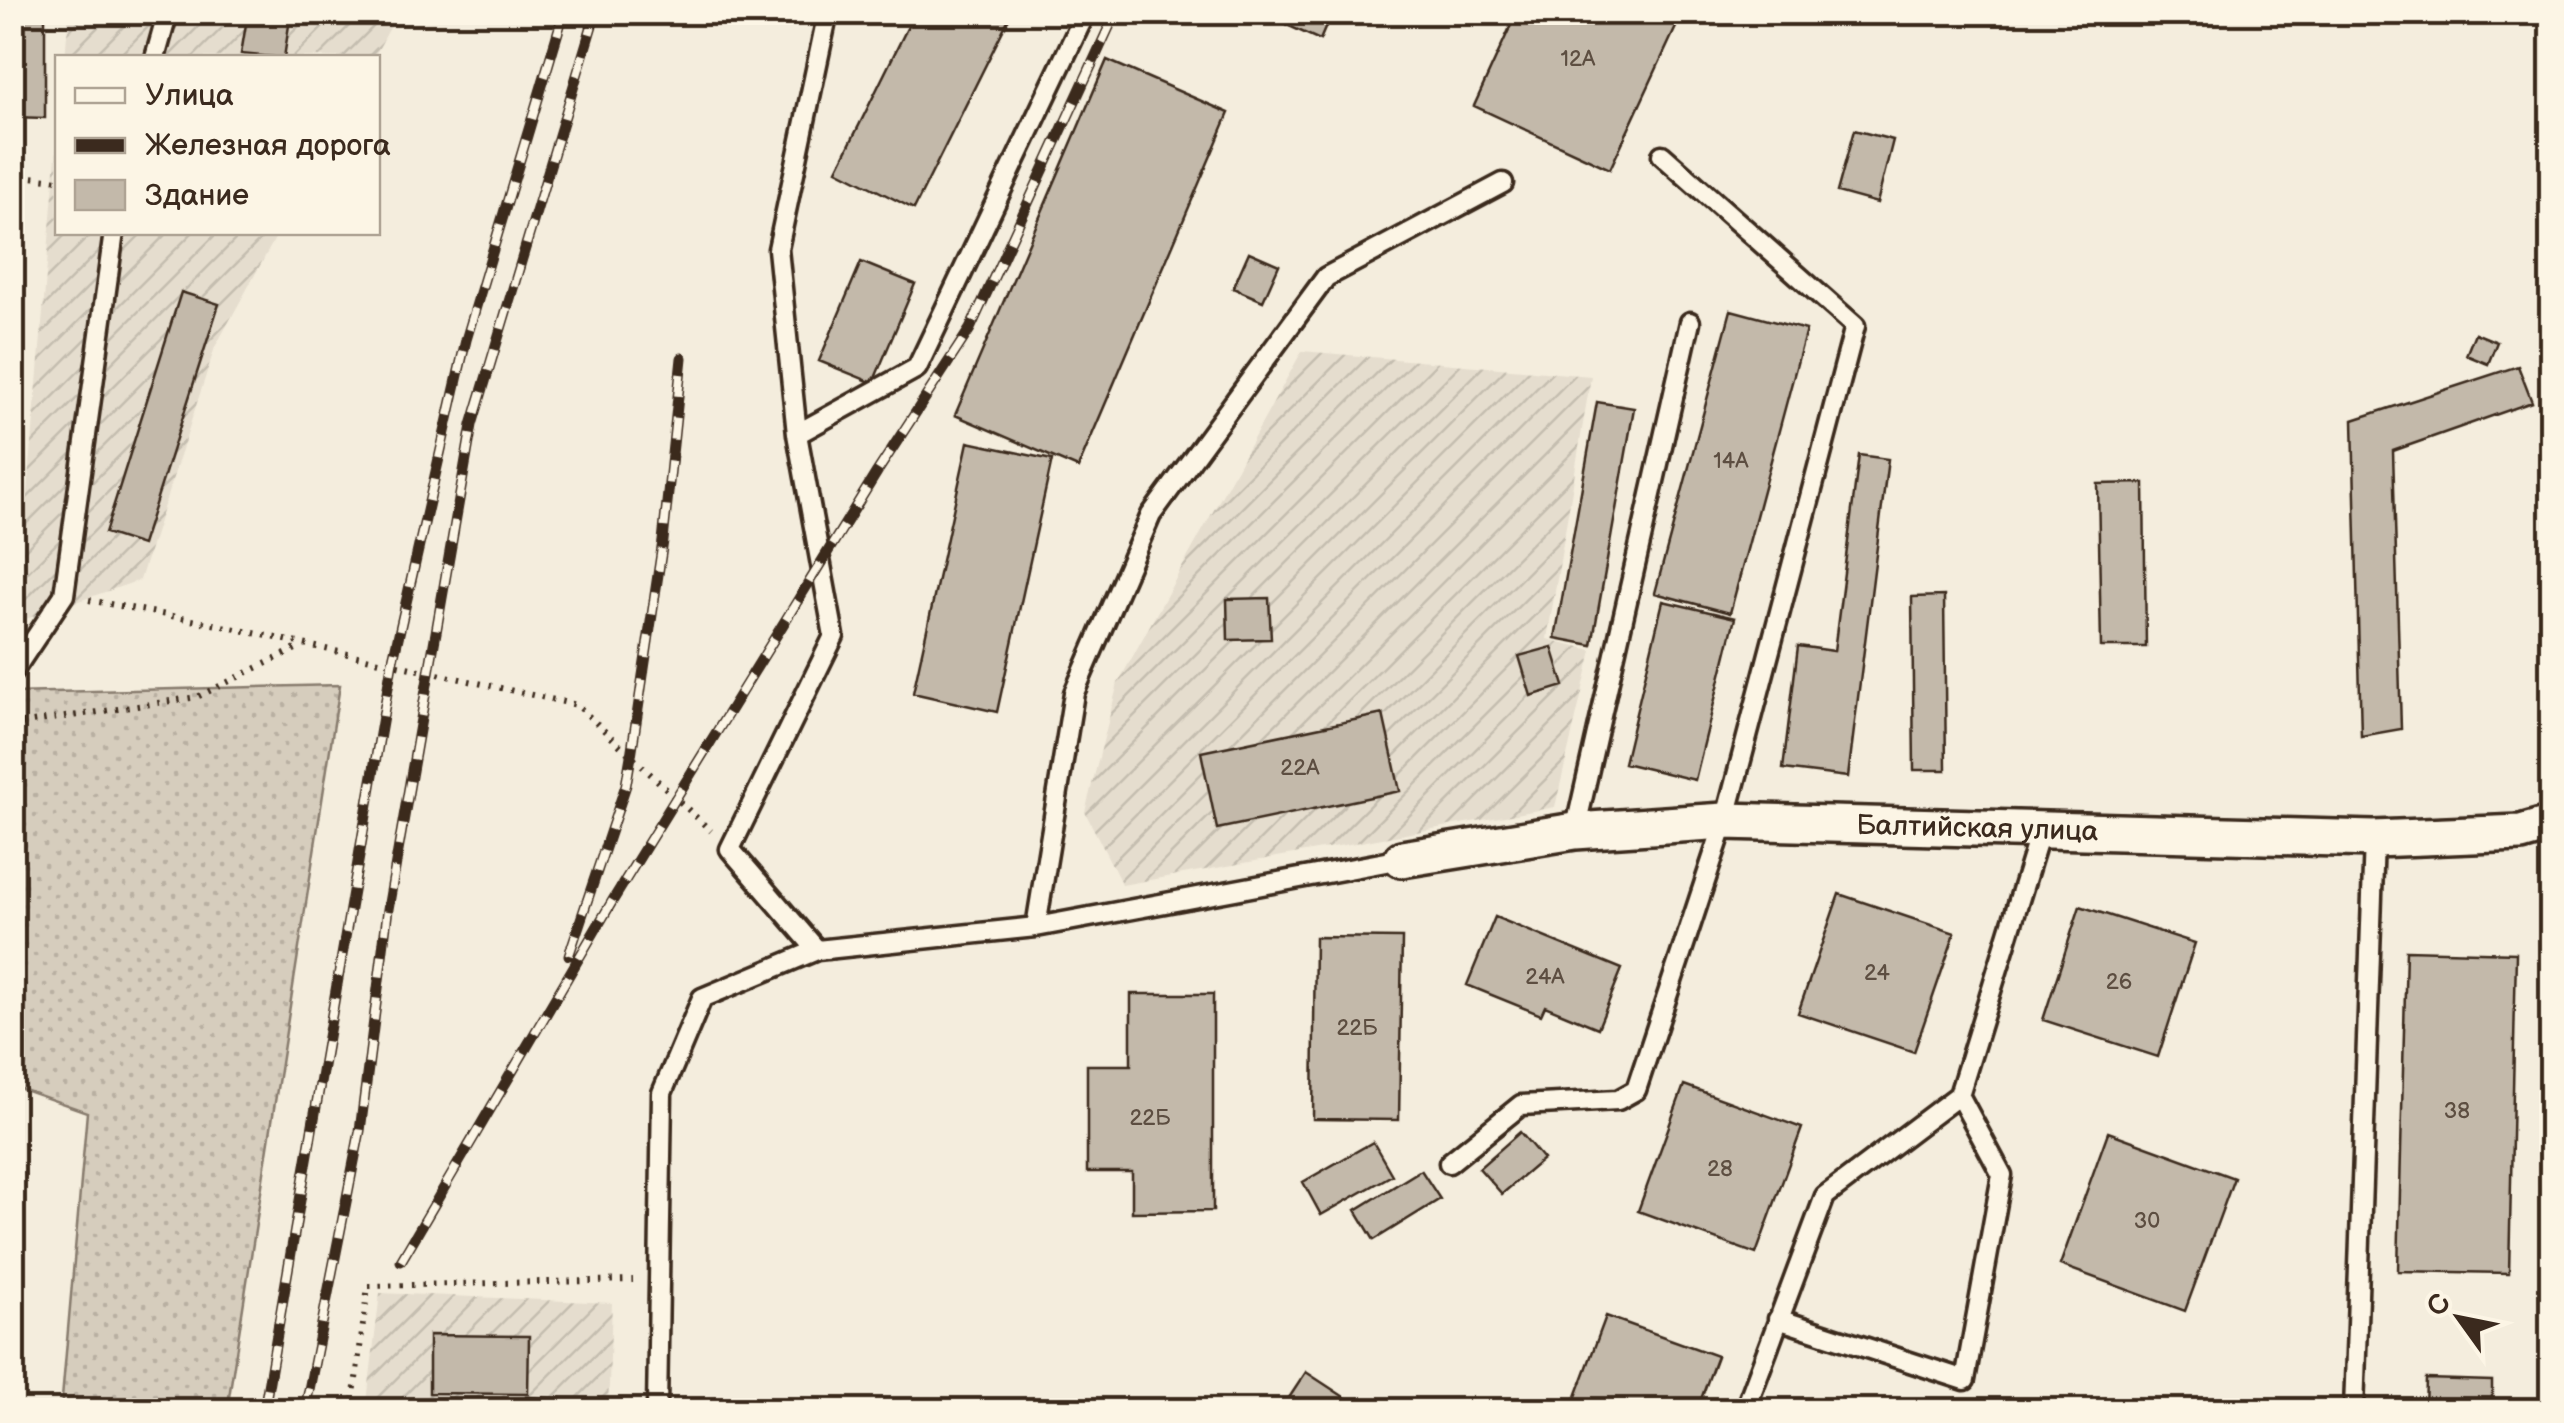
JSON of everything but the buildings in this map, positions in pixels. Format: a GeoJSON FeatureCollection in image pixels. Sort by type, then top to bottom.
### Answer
{"type":"FeatureCollection","features":[{"type":"Feature","properties":{"kind":"street","name":"Балтийская улица"},"geometry":{"type":"LineString","coordinates":[[1402,858],[1575,831],[1725,821],[2374,838],[2521,833],[2552,824]]}},
{"type":"Feature","properties":{"kind":"lane"},"geometry":{"type":"LineString","coordinates":[[157,55],[168,12]]}},
{"type":"Feature","properties":{"kind":"lane"},"geometry":{"type":"LineString","coordinates":[[817,950],[730,849],[834,636],[797,434],[778,249],[828,12]]}},
{"type":"Feature","properties":{"kind":"lane"},"geometry":{"type":"LineString","coordinates":[[797,434],[918,368],[1086,12]]}},
{"type":"Feature","properties":{"kind":"lane"},"geometry":{"type":"LineString","coordinates":[[1449,1163],[1521,1105],[1618,1100],[1636,1090],[1725,821],[1855,326],[1662,155]]}},
{"type":"Feature","properties":{"kind":"lane"},"geometry":{"type":"LineString","coordinates":[[1036,927],[1074,693],[1150,514],[1326,276],[1503,183]]}},
{"type":"Feature","properties":{"kind":"lane"},"geometry":{"type":"LineString","coordinates":[[12,674],[64,594],[114,235]]}},
{"type":"Feature","properties":{"kind":"lane"},"geometry":{"type":"LineString","coordinates":[[1575,831],[1690,322]]}},
{"type":"Feature","properties":{"kind":"lane"},"geometry":{"type":"LineString","coordinates":[[1745,1410],[1825,1196],[1959,1095],[2040,832]]}},
{"type":"Feature","properties":{"kind":"lane"},"geometry":{"type":"LineString","coordinates":[[2354,1410],[2374,838]]}},
{"type":"Feature","properties":{"kind":"lane"},"geometry":{"type":"LineString","coordinates":[[656,1410],[662,1093],[702,998],[817,950],[1036,927],[1402,858]]}},
{"type":"Feature","properties":{"kind":"lane"},"geometry":{"type":"LineString","coordinates":[[1778,1319],[1965,1380],[2002,1175],[1959,1095]]}},
{"type":"Feature","properties":{"kind":"path"},"geometry":{"type":"LineString","coordinates":[[12,175],[55,180]]}},
{"type":"Feature","properties":{"kind":"path"},"geometry":{"type":"LineString","coordinates":[[64,594],[577,705],[730,849]]}},
{"type":"Feature","properties":{"kind":"path"},"geometry":{"type":"LineString","coordinates":[[12,724],[197,697],[303,645]]}},
{"type":"Feature","properties":{"kind":"path"},"geometry":{"type":"LineString","coordinates":[[352,1410],[368,1286],[659,1280]]}},
{"type":"Feature","properties":{"kind":"shaded area"},"geometry":{"type":"Polygon","coordinates":[[[69,13],[398,13],[375,55],[65,55],[69,13]]]}},
{"type":"Feature","properties":{"kind":"shaded area"},"geometry":{"type":"Polygon","coordinates":[[[55,169],[55,235],[277,235],[215,347],[140,580],[17,622],[55,169]]]}},
{"type":"Feature","properties":{"kind":"shaded area"},"geometry":{"type":"Polygon","coordinates":[[[1302,351],[1591,376],[1547,639],[1592,650],[1555,807],[1122,885],[1085,812],[1118,683],[1302,351]]]}},
{"type":"Feature","properties":{"kind":"shaded area"},"geometry":{"type":"Polygon","coordinates":[[[340,685],[227,1410],[61,1410],[87,1112],[13,1086],[13,693],[340,685]]]}},
{"type":"Feature","properties":{"kind":"shaded area"},"geometry":{"type":"Polygon","coordinates":[[[380,1293],[612,1303],[608,1410],[366,1410],[380,1293]]]}},
{"type":"Feature","properties":{"kind":"railway"},"geometry":{"type":"LineString","coordinates":[[264,1410],[392,664],[466,340],[564,12]]}},
{"type":"Feature","properties":{"kind":"railway"},"geometry":{"type":"LineString","coordinates":[[305,1410],[360,1131],[388,909],[472,425],[596,12]]}},
{"type":"Feature","properties":{"kind":"railway"},"geometry":{"type":"LineString","coordinates":[[401,1261],[613,900],[877,472],[970,329],[1116,12]]}},
{"type":"Feature","properties":{"kind":"railway"},"geometry":{"type":"LineString","coordinates":[[569,955],[626,785],[663,541],[682,358]]}}]}
